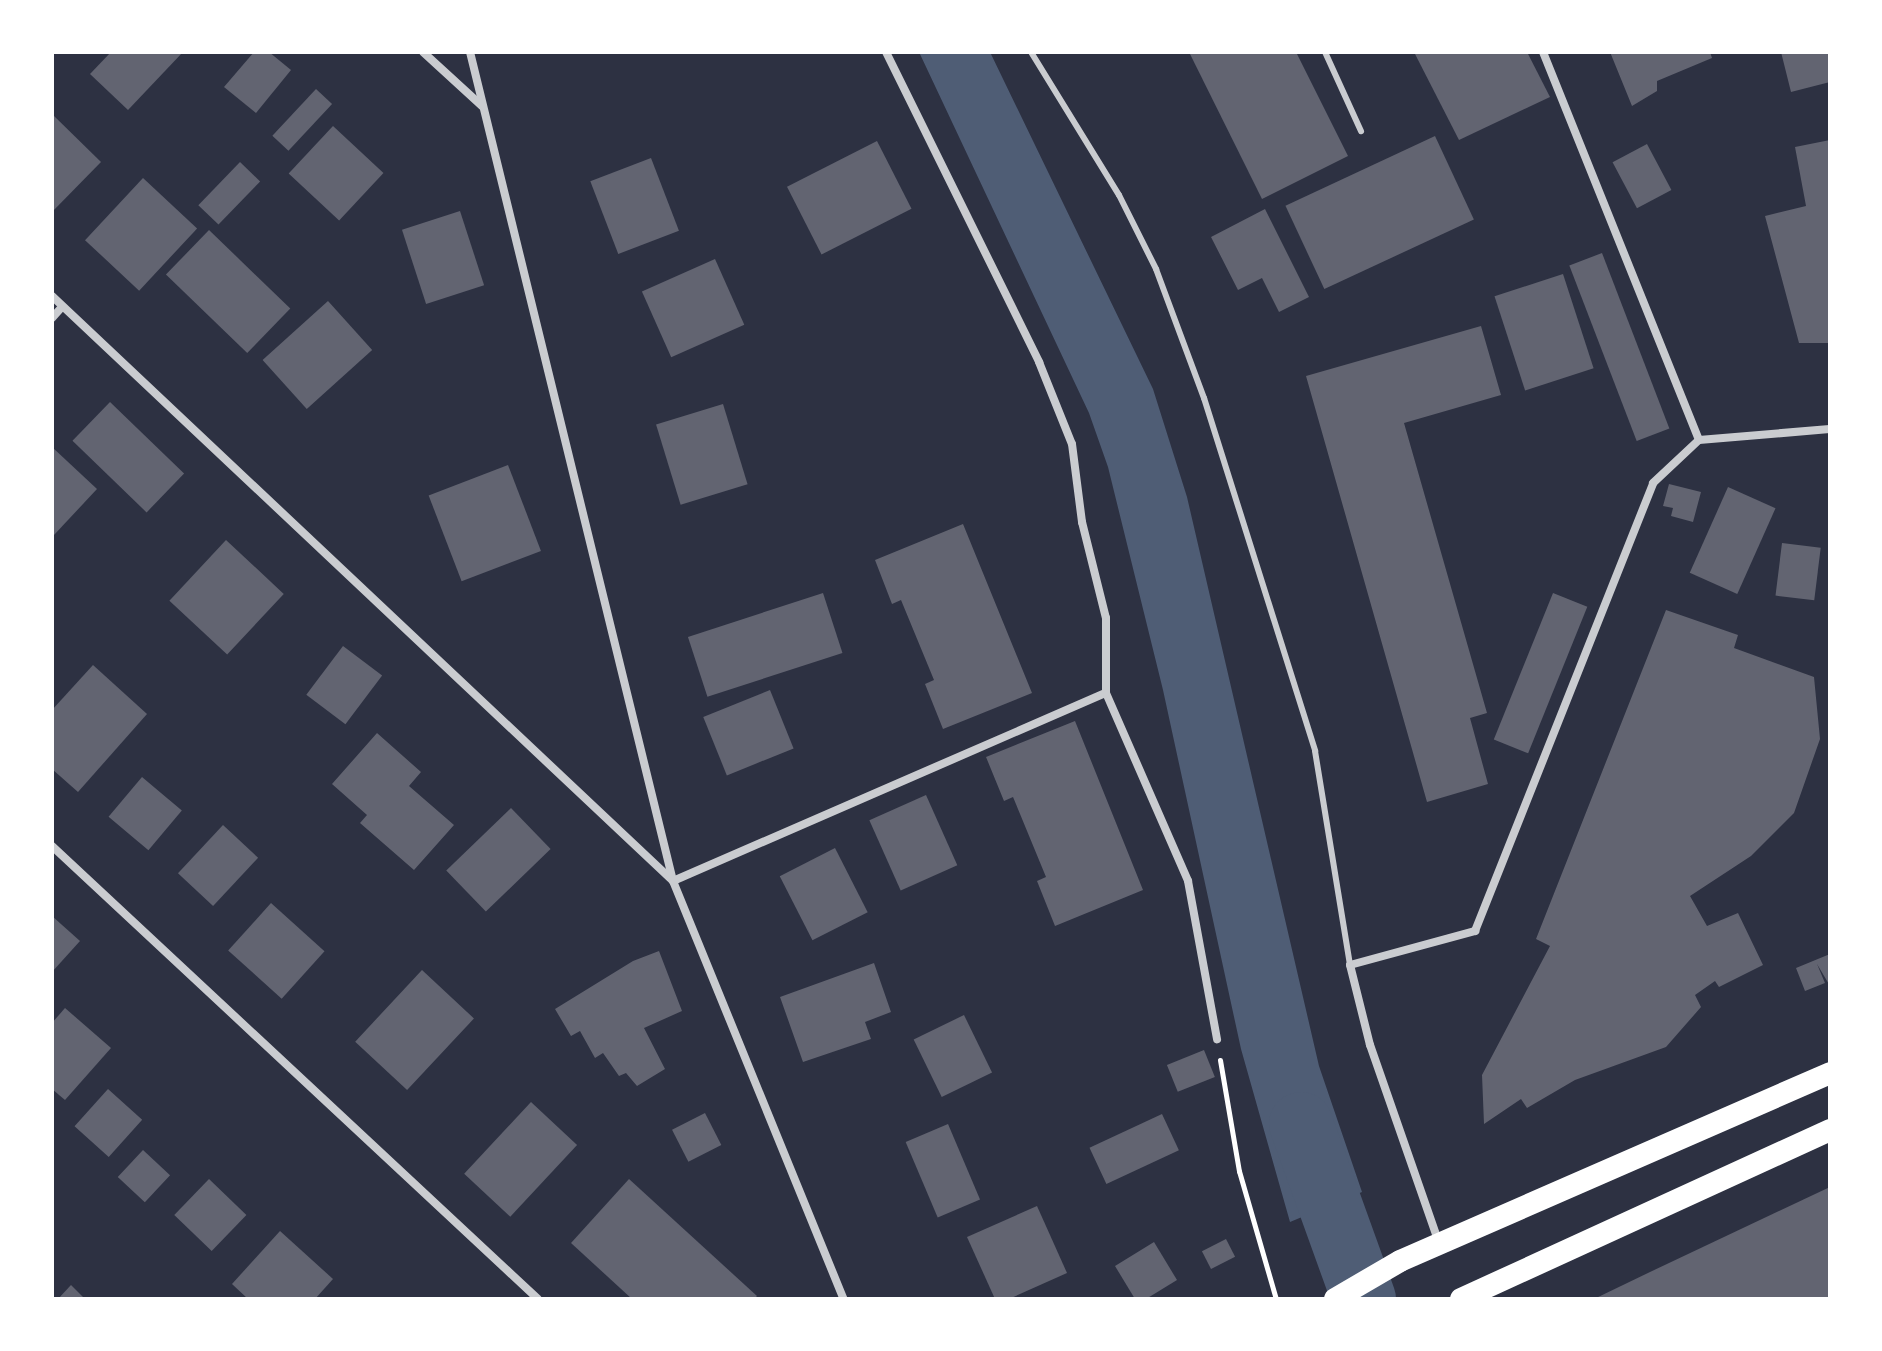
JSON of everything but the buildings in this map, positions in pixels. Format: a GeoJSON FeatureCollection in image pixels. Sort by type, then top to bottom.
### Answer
{"type":"FeatureCollection","features":[{"type":"Feature","properties":{"kind":"highway"},"geometry":{"type":"LineString","coordinates":[[1335,1299],[1400,1261],[1830,1073]]}},
{"type":"Feature","properties":{"kind":"highway"},"geometry":{"type":"LineString","coordinates":[[1461,1299],[1830,1130]]}},
{"type":"Feature","properties":{"kind":"street"},"geometry":{"type":"LineString","coordinates":[[423,52],[482,106]]}},
{"type":"Feature","properties":{"kind":"street"},"geometry":{"type":"LineString","coordinates":[[470,52],[673,881],[844,1299]]}},
{"type":"Feature","properties":{"kind":"street"},"geometry":{"type":"LineString","coordinates":[[886,52],[1039,362],[1072,444],[1082,522],[1106,618],[1106,693],[1188,881],[1217,1039]]}},
{"type":"Feature","properties":{"kind":"street"},"geometry":{"type":"LineString","coordinates":[[1543,52],[1699,440]]}},
{"type":"Feature","properties":{"kind":"street"},"geometry":{"type":"LineString","coordinates":[[52,296],[673,881]]}},
{"type":"Feature","properties":{"kind":"street"},"geometry":{"type":"LineString","coordinates":[[52,318],[62,307]]}},
{"type":"Feature","properties":{"kind":"street"},"geometry":{"type":"LineString","coordinates":[[1439,1244],[1370,1045],[1350,965],[1475,931],[1653,483],[1699,440],[1830,429]]}},
{"type":"Feature","properties":{"kind":"street"},"geometry":{"type":"LineString","coordinates":[[673,881],[1106,693]]}},
{"type":"Feature","properties":{"kind":"street"},"geometry":{"type":"LineString","coordinates":[[52,846],[538,1299]]}},
{"type":"Feature","properties":{"kind":"lane"},"geometry":{"type":"LineString","coordinates":[[1031,52],[1125,208],[1156,269],[1199,385],[1315,751],[1350,965]]}},
{"type":"Feature","properties":{"kind":"lane"},"geometry":{"type":"LineString","coordinates":[[1325,52],[1361,131]]}},
{"type":"Feature","properties":{"kind":"path"},"geometry":{"type":"LineString","coordinates":[[1217,1039],[1239,1171],[1276,1299]]}},
{"type":"Feature","properties":{"kind":"water"},"geometry":{"type":"Polygon","coordinates":[[[919,52],[990,52],[1153,389],[1187,497],[1319,1066],[1362,1192],[1290,1222],[1241,1049],[1163,690],[1108,467],[1089,413],[919,52]]]}},
{"type":"Feature","properties":{"kind":"waterway"},"geometry":{"type":"LineString","coordinates":[[1301,1124],[1364,1299]]}}]}
